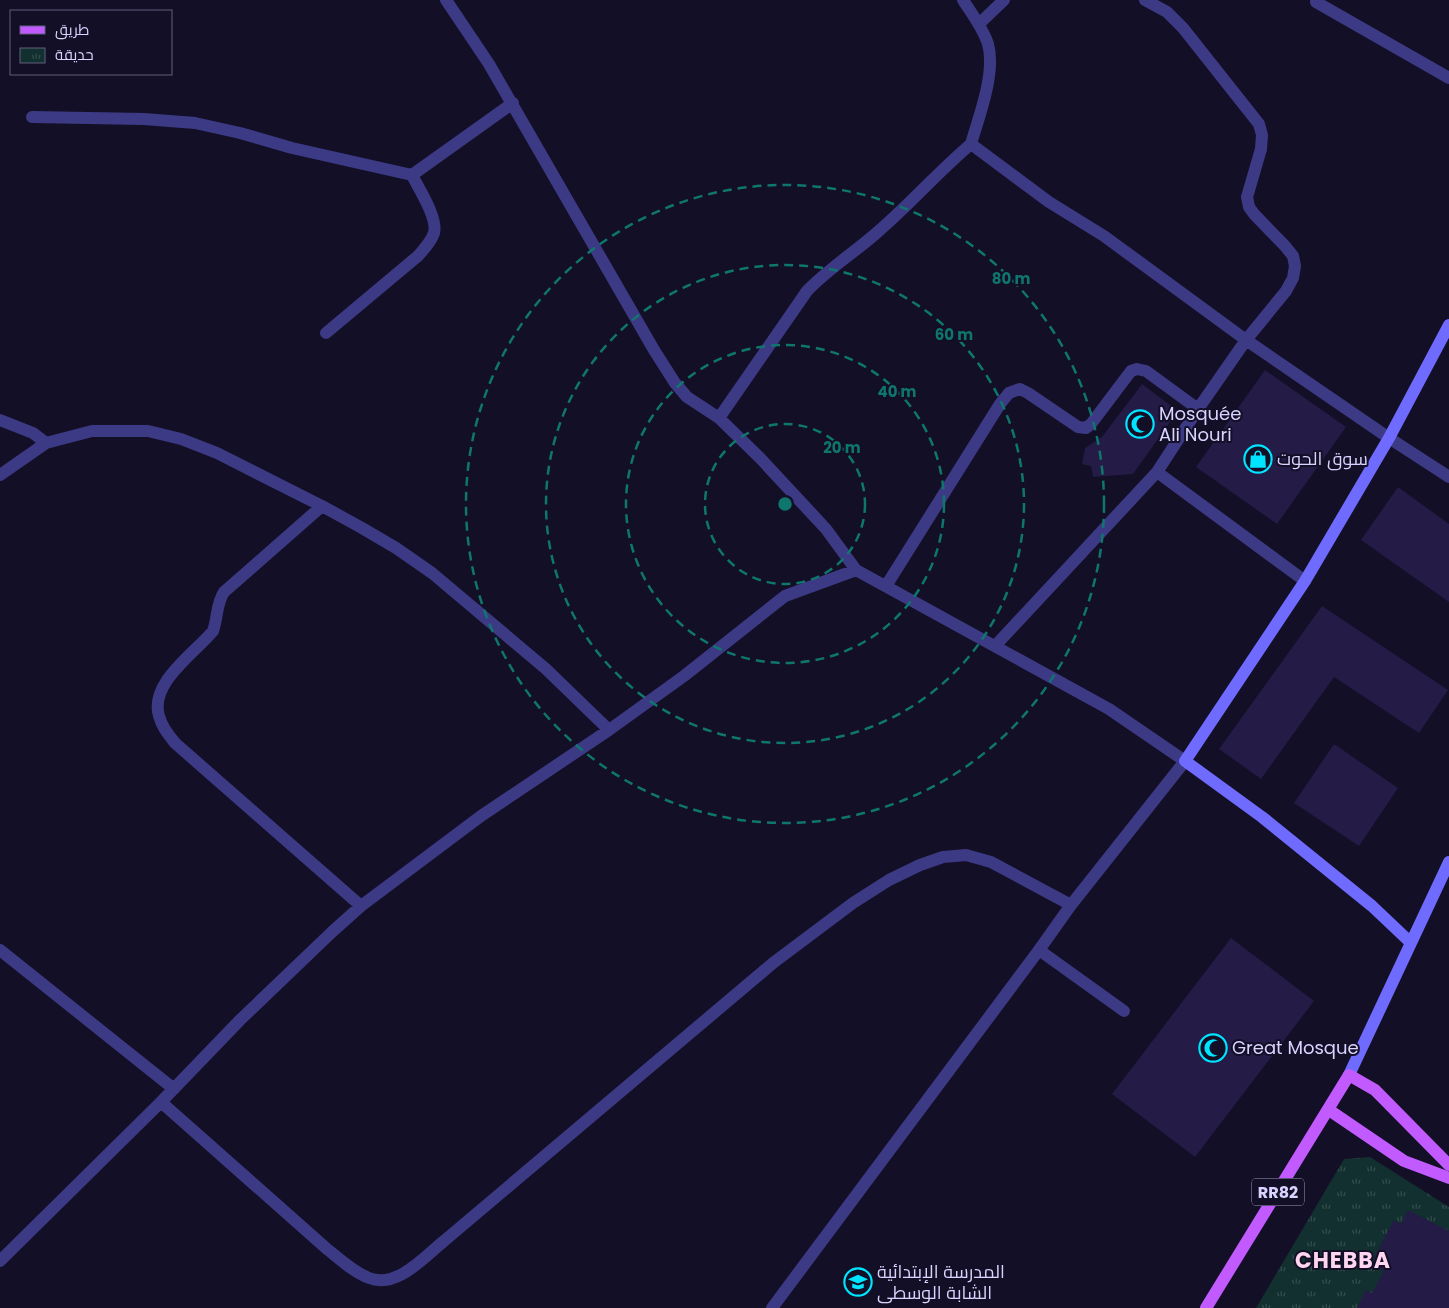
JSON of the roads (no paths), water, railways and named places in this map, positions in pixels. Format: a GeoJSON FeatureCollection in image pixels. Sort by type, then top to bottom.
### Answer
{"type":"FeatureCollection","features":[{"type":"Feature","properties":{"kind":"main road","name":"RR82"},"geometry":{"type":"LineString","coordinates":[[1206,1308],[1349,1075]]}},
{"type":"Feature","properties":{"kind":"main road"},"geometry":{"type":"LineString","coordinates":[[1349,1075],[1375,1090],[1449,1165]]}},
{"type":"Feature","properties":{"kind":"main road"},"geometry":{"type":"LineString","coordinates":[[1329,1110],[1404,1161],[1449,1178]]}},
{"type":"Feature","properties":{"kind":"street"},"geometry":{"type":"LineString","coordinates":[[446,0],[513,104],[666,369],[688,397],[719,418],[761,459],[826,529],[856,570],[1110,709],[1262,817],[1372,906],[1410,942]]}},
{"type":"Feature","properties":{"kind":"street"},"geometry":{"type":"LineString","coordinates":[[719,418],[807,291],[822,276],[882,229],[942,169],[971,144],[986,92],[989,69],[988,46],[979,24],[963,0]]}},
{"type":"Feature","properties":{"kind":"street"},"geometry":{"type":"LineString","coordinates":[[979,24],[1004,0]]}},
{"type":"Feature","properties":{"kind":"street"},"geometry":{"type":"LineString","coordinates":[[995,646],[1157,472],[1246,340],[1286,291],[1293,278],[1295,266],[1292,256],[1249,207],[1247,197],[1249,185],[1261,149],[1262,135],[1259,124],[1183,28],[1167,12],[1144,0]]}},
{"type":"Feature","properties":{"kind":"street"},"geometry":{"type":"LineString","coordinates":[[1316,2],[1449,78]]}},
{"type":"Feature","properties":{"kind":"street"},"geometry":{"type":"LineString","coordinates":[[32,117],[144,119],[195,123],[240,133],[292,148],[412,175],[513,104]]}},
{"type":"Feature","properties":{"kind":"street"},"geometry":{"type":"LineString","coordinates":[[971,144],[1049,202],[1104,236],[1246,340],[1389,438],[1449,476]]}},
{"type":"Feature","properties":{"kind":"street"},"geometry":{"type":"LineString","coordinates":[[326,332],[418,256],[428,245],[434,233],[434,221],[412,175]]}},
{"type":"Feature","properties":{"kind":"street"},"geometry":{"type":"LineString","coordinates":[[772,1308],[1040,950],[1071,905],[1185,762],[1305,581],[1389,438],[1449,325]]}},
{"type":"Feature","properties":{"kind":"street"},"geometry":{"type":"LineString","coordinates":[[886,586],[1000,404],[1009,393],[1020,389],[1078,427],[1086,428],[1131,371],[1137,369],[1146,371],[1198,409]]}},
{"type":"Feature","properties":{"kind":"street"},"geometry":{"type":"LineString","coordinates":[[0,420],[33,433],[46,443]]}},
{"type":"Feature","properties":{"kind":"street"},"geometry":{"type":"LineString","coordinates":[[0,475],[46,443],[92,431],[148,431],[181,439],[217,453],[322,506],[396,548],[432,573],[546,669],[609,730]]}},
{"type":"Feature","properties":{"kind":"street"},"geometry":{"type":"LineString","coordinates":[[1157,472],[1305,581]]}},
{"type":"Feature","properties":{"kind":"street"},"geometry":{"type":"LineString","coordinates":[[322,506],[224,592],[219,600],[213,631],[177,667],[167,680],[160,693],[157,706],[164,728],[175,742],[361,906]]}},
{"type":"Feature","properties":{"kind":"street"},"geometry":{"type":"LineString","coordinates":[[0,1261],[283,979],[361,906],[481,816],[609,730],[684,676],[785,596],[856,570]]}},
{"type":"Feature","properties":{"kind":"street"},"geometry":{"type":"LineString","coordinates":[[161,1102],[348,1266],[369,1278],[386,1281],[402,1274],[444,1241],[773,963],[853,903],[889,880],[920,865],[943,857],[966,855],[991,862],[1071,905]]}},
{"type":"Feature","properties":{"kind":"street"},"geometry":{"type":"LineString","coordinates":[[1349,1075],[1449,862]]}},
{"type":"Feature","properties":{"kind":"street"},"geometry":{"type":"LineString","coordinates":[[0,950],[174,1089]]}},
{"type":"Feature","properties":{"kind":"street"},"geometry":{"type":"LineString","coordinates":[[1040,950],[1124,1011]]}},
{"type":"Feature","properties":{"kind":"place","name":"Mosquée Ali Nouri"},"geometry":{"type":"Point","coordinates":[1140,424]}},
{"type":"Feature","properties":{"kind":"place","name":"سوق الحوت"},"geometry":{"type":"Point","coordinates":[1258,459]}},
{"type":"Feature","properties":{"kind":"place","name":"Great Mosque"},"geometry":{"type":"Point","coordinates":[1213,1048]}},
{"type":"Feature","properties":{"kind":"place","name":"المدرسة الإبتدائية الشابة الوسطى"},"geometry":{"type":"Point","coordinates":[858,1282]}},
{"type":"Feature","properties":{"kind":"district","name":"CHEBBA"},"geometry":{"type":"Point","coordinates":[1343,1260]}}]}
